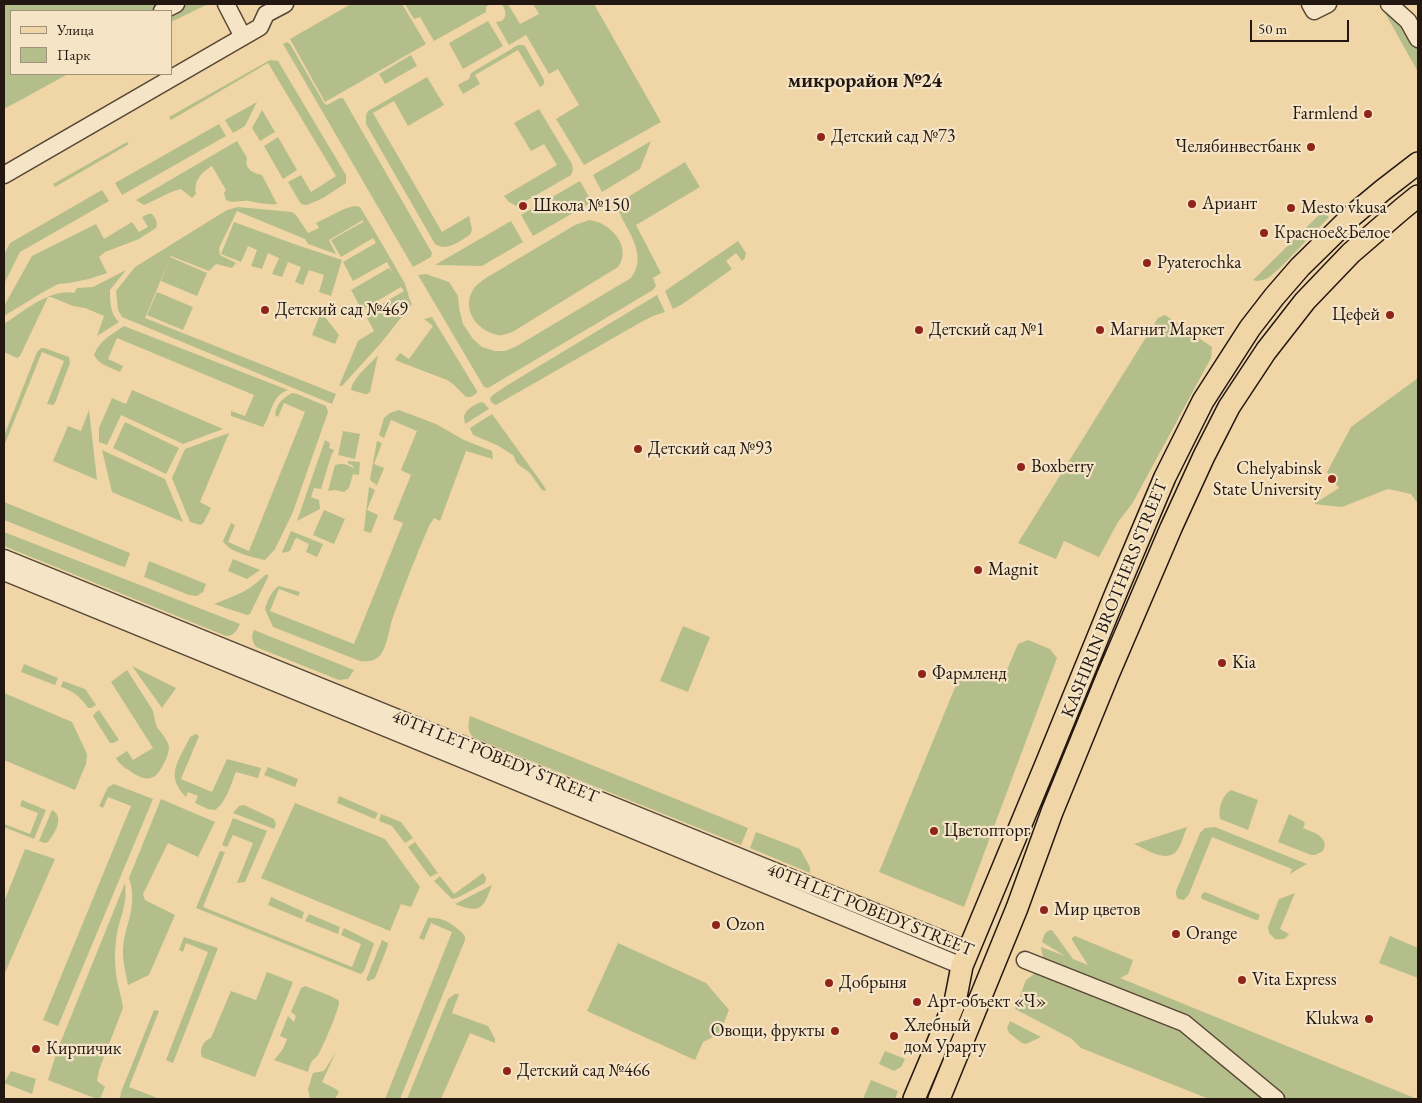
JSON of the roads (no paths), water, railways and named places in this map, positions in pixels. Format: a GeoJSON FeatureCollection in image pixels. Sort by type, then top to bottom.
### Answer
{"type":"FeatureCollection","features":[{"type":"Feature","properties":{"kind":"main road","name":"KASHIRIN BROTHERS STREET"},"geometry":{"type":"LineString","coordinates":[[914,1099],[955,1002],[965,958],[1165,477],[1203,402],[1250,328],[1300,267],[1360,209],[1418,163]]}},
{"type":"Feature","properties":{"kind":"main road","name":"KASHIRIN BROTHERS STREET"},"geometry":{"type":"LineString","coordinates":[[939,1099],[1017,908],[1052,812],[1108,675],[1204,456],[1230,407],[1266,351],[1305,301],[1351,253],[1418,196]]}},
{"type":"Feature","properties":{"kind":"main road","name":"40TH LET POBEDY STREET"},"geometry":{"type":"LineString","coordinates":[[965,958],[982,972],[992,968]]}},
{"type":"Feature","properties":{"kind":"street"},"geometry":{"type":"LineString","coordinates":[[164,10],[176,4]]}},
{"type":"Feature","properties":{"kind":"street"},"geometry":{"type":"LineString","coordinates":[[226,4],[243,37]]}},
{"type":"Feature","properties":{"kind":"street"},"geometry":{"type":"LineString","coordinates":[[4,175],[260,27],[266,14],[284,4]]}},
{"type":"Feature","properties":{"kind":"street"},"geometry":{"type":"LineString","coordinates":[[1310,4],[1314,11],[1328,4]]}},
{"type":"Feature","properties":{"kind":"street"},"geometry":{"type":"LineString","coordinates":[[1390,4],[1408,21],[1418,39]]}},
{"type":"Feature","properties":{"kind":"street","name":"40TH LET POBEDY STREET"},"geometry":{"type":"LineString","coordinates":[[4,558],[219,652],[965,958]]}},
{"type":"Feature","properties":{"kind":"street","name":"40TH LET POBEDY STREET"},"geometry":{"type":"LineString","coordinates":[[4,572],[219,652]]}},
{"type":"Feature","properties":{"kind":"street"},"geometry":{"type":"LineString","coordinates":[[1024,960],[1184,1023],[1276,1099]]}},
{"type":"Feature","properties":{"kind":"place","name":"Farmlend"},"geometry":{"type":"Point","coordinates":[1368,114]}},
{"type":"Feature","properties":{"kind":"place","name":"Детский сад №73"},"geometry":{"type":"Point","coordinates":[821,137]}},
{"type":"Feature","properties":{"kind":"place","name":"Челябинвестбанк"},"geometry":{"type":"Point","coordinates":[1311,147]}},
{"type":"Feature","properties":{"kind":"place","name":"Ариант"},"geometry":{"type":"Point","coordinates":[1192,204]}},
{"type":"Feature","properties":{"kind":"place","name":"Школа №150"},"geometry":{"type":"Point","coordinates":[523,206]}},
{"type":"Feature","properties":{"kind":"place","name":"Mesto vkusa"},"geometry":{"type":"Point","coordinates":[1291,208]}},
{"type":"Feature","properties":{"kind":"place","name":"Красное&Белое"},"geometry":{"type":"Point","coordinates":[1264,233]}},
{"type":"Feature","properties":{"kind":"place","name":"Pyaterochka"},"geometry":{"type":"Point","coordinates":[1147,263]}},
{"type":"Feature","properties":{"kind":"place","name":"Детский сад №469"},"geometry":{"type":"Point","coordinates":[265,310]}},
{"type":"Feature","properties":{"kind":"place","name":"Цефей"},"geometry":{"type":"Point","coordinates":[1390,315]}},
{"type":"Feature","properties":{"kind":"place","name":"Детский сад №1"},"geometry":{"type":"Point","coordinates":[919,330]}},
{"type":"Feature","properties":{"kind":"place","name":"Магнит Маркет"},"geometry":{"type":"Point","coordinates":[1100,330]}},
{"type":"Feature","properties":{"kind":"place","name":"Детский сад №93"},"geometry":{"type":"Point","coordinates":[638,449]}},
{"type":"Feature","properties":{"kind":"place","name":"Boxberry"},"geometry":{"type":"Point","coordinates":[1021,467]}},
{"type":"Feature","properties":{"kind":"place","name":"Chelyabinsk State University"},"geometry":{"type":"Point","coordinates":[1332,479]}},
{"type":"Feature","properties":{"kind":"place","name":"Magnit"},"geometry":{"type":"Point","coordinates":[978,570]}},
{"type":"Feature","properties":{"kind":"place","name":"Kia"},"geometry":{"type":"Point","coordinates":[1222,663]}},
{"type":"Feature","properties":{"kind":"place","name":"Фармленд"},"geometry":{"type":"Point","coordinates":[922,674]}},
{"type":"Feature","properties":{"kind":"place","name":"Цветопторг"},"geometry":{"type":"Point","coordinates":[934,831]}},
{"type":"Feature","properties":{"kind":"place","name":"Мир цветов"},"geometry":{"type":"Point","coordinates":[1044,910]}},
{"type":"Feature","properties":{"kind":"place","name":"Ozon"},"geometry":{"type":"Point","coordinates":[716,925]}},
{"type":"Feature","properties":{"kind":"place","name":"Orange"},"geometry":{"type":"Point","coordinates":[1176,934]}},
{"type":"Feature","properties":{"kind":"place","name":"Vita Express"},"geometry":{"type":"Point","coordinates":[1242,980]}},
{"type":"Feature","properties":{"kind":"place","name":"Добрыня"},"geometry":{"type":"Point","coordinates":[829,983]}},
{"type":"Feature","properties":{"kind":"place","name":"Арт-объект «Ч»"},"geometry":{"type":"Point","coordinates":[917,1002]}},
{"type":"Feature","properties":{"kind":"place","name":"Klukwa"},"geometry":{"type":"Point","coordinates":[1369,1019]}},
{"type":"Feature","properties":{"kind":"place","name":"Овощи, фрукты"},"geometry":{"type":"Point","coordinates":[835,1031]}},
{"type":"Feature","properties":{"kind":"place","name":"Хлебный дом Урарту"},"geometry":{"type":"Point","coordinates":[894,1036]}},
{"type":"Feature","properties":{"kind":"place","name":"Кирпичик"},"geometry":{"type":"Point","coordinates":[36,1049]}},
{"type":"Feature","properties":{"kind":"place","name":"Детский сад №466"},"geometry":{"type":"Point","coordinates":[507,1071]}},
{"type":"Feature","properties":{"kind":"district","name":"микрорайон №24"},"geometry":{"type":"Point","coordinates":[865,82]}}]}
